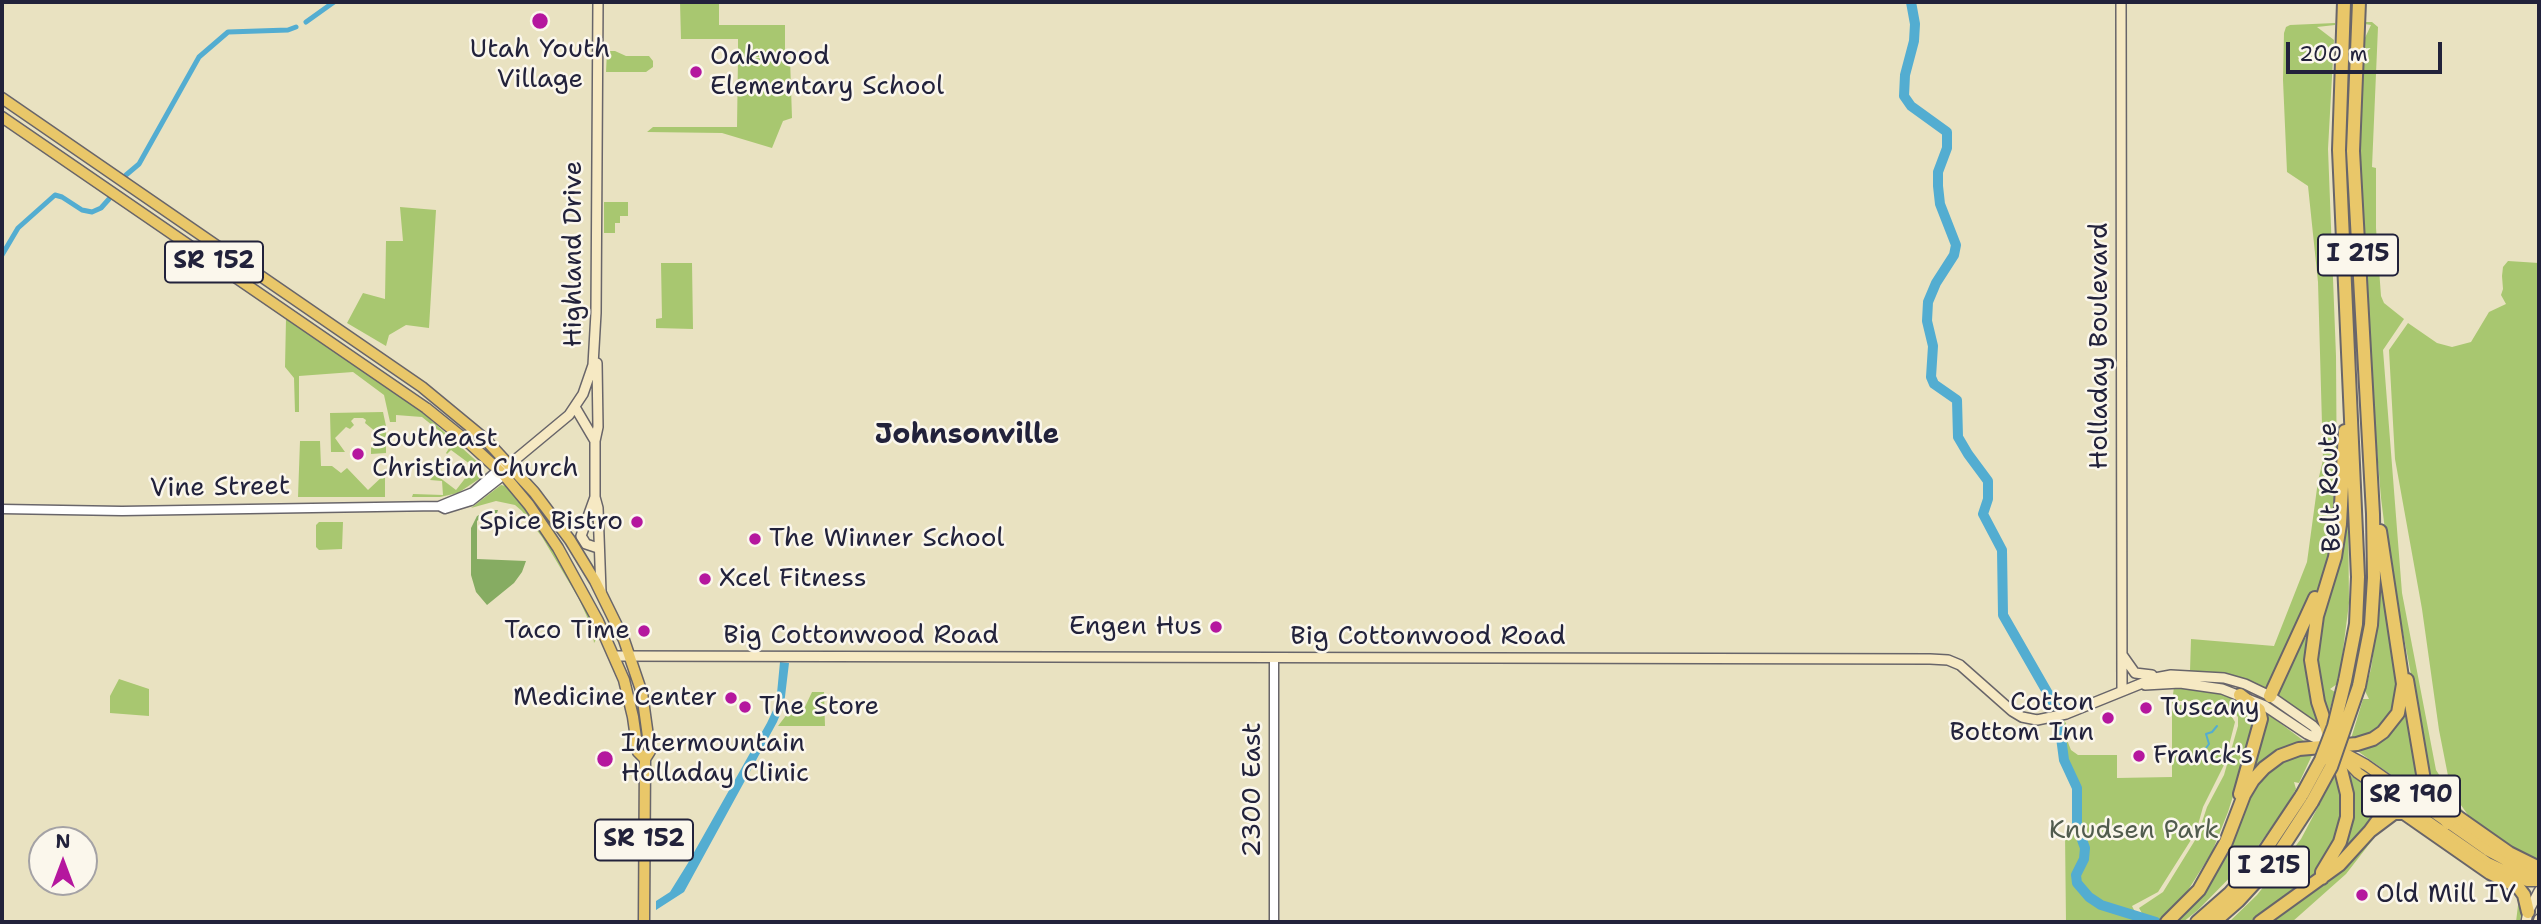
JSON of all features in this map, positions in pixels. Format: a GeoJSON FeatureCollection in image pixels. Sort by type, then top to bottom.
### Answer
{"type":"FeatureCollection","features":[{"type":"Feature","properties":{"kind":"highway","name":"Belt Route"},"geometry":{"type":"LineString","coordinates":[[2197,922],[2230,893],[2258,861],[2331,767],[2359,686],[2371,625],[2374,578],[2371,468],[2349,41],[2344,2]]}},
{"type":"Feature","properties":{"kind":"highway","name":"Belt Route"},"geometry":{"type":"LineString","coordinates":[[2214,922],[2238,901],[2271,865],[2294,833],[2334,726],[2356,624],[2358,577],[2339,150],[2349,41],[2358,2]]}},
{"type":"Feature","properties":{"kind":"highway"},"geometry":{"type":"LineString","coordinates":[[2322,878],[2322,872],[2340,842],[2347,817],[2347,794],[2318,702],[2311,660],[2317,616],[2335,557],[2343,484],[2347,348]]}},
{"type":"Feature","properties":{"kind":"highway"},"geometry":{"type":"LineString","coordinates":[[2371,468],[2425,786],[2430,799],[2448,823]]}},
{"type":"Feature","properties":{"kind":"highway"},"geometry":{"type":"LineString","coordinates":[[2268,701],[2335,557]]}},
{"type":"Feature","properties":{"kind":"highway"},"geometry":{"type":"LineString","coordinates":[[2167,922],[2199,890],[2226,842],[2244,795],[2264,768],[2280,756],[2299,749],[2357,744],[2373,739],[2383,732],[2398,713],[2403,684],[2398,639]]}},
{"type":"Feature","properties":{"kind":"highway"},"geometry":{"type":"LineString","coordinates":[[2226,842],[2261,719],[2259,710],[2241,695]]}},
{"type":"Feature","properties":{"kind":"highway"},"geometry":{"type":"LineString","coordinates":[[2423,768],[2435,795],[2448,812],[2509,853],[2539,868]]}},
{"type":"Feature","properties":{"kind":"highway"},"geometry":{"type":"LineString","coordinates":[[2260,922],[2339,865],[2370,831],[2394,798]]}},
{"type":"Feature","properties":{"kind":"highway"},"geometry":{"type":"LineString","coordinates":[[2370,831],[2395,813],[2404,813],[2490,873],[2518,887],[2533,919]]}},
{"type":"Feature","properties":{"kind":"main road","name":"Highland Drive"},"geometry":{"type":"LineString","coordinates":[[575,407],[589,380],[595,349],[598,2]]}},
{"type":"Feature","properties":{"kind":"main road","name":"Holladay Boulevard"},"geometry":{"type":"LineString","coordinates":[[2121,2],[2122,654],[2126,689]]}},
{"type":"Feature","properties":{"kind":"main road","name":"SR 152"},"geometry":{"type":"LineString","coordinates":[[2,98],[422,387],[467,423],[510,464],[570,540],[601,594],[630,656],[647,715],[650,751],[645,759],[644,922]]}},
{"type":"Feature","properties":{"kind":"main road","name":"SR 152"},"geometry":{"type":"LineString","coordinates":[[2,117],[426,408],[501,472],[529,505],[568,564],[615,656],[628,691],[638,752],[645,759]]}},
{"type":"Feature","properties":{"kind":"main road"},"geometry":{"type":"LineString","coordinates":[[595,349],[599,382],[595,497],[598,508],[601,594]]}},
{"type":"Feature","properties":{"kind":"main road"},"geometry":{"type":"LineString","coordinates":[[501,472],[575,407],[595,441]]}},
{"type":"Feature","properties":{"kind":"main road"},"geometry":{"type":"LineString","coordinates":[[595,497],[582,538],[586,544],[598,548]]}},
{"type":"Feature","properties":{"kind":"main road"},"geometry":{"type":"LineString","coordinates":[[2122,654],[2128,666],[2141,676],[2224,678],[2245,684],[2268,701]]}},
{"type":"Feature","properties":{"kind":"main road","name":"Big Cottonwood Road"},"geometry":{"type":"LineString","coordinates":[[615,656],[1941,659],[1966,668],[2017,714],[2037,720],[2064,715],[2126,689]]}},
{"type":"Feature","properties":{"kind":"main road"},"geometry":{"type":"LineString","coordinates":[[2126,689],[2147,680],[2171,675]]}},
{"type":"Feature","properties":{"kind":"main road"},"geometry":{"type":"LineString","coordinates":[[2126,689],[2180,683],[2222,689],[2268,701]]}},
{"type":"Feature","properties":{"kind":"main road","name":"SR 190"},"geometry":{"type":"LineString","coordinates":[[2268,701],[2313,726],[2358,773],[2504,872],[2527,881],[2539,879]]}},
{"type":"Feature","properties":{"kind":"main road","name":"SR 190"},"geometry":{"type":"LineString","coordinates":[[2333,746],[2366,765],[2497,856],[2539,879]]}},
{"type":"Feature","properties":{"kind":"main road"},"geometry":{"type":"LineString","coordinates":[[2504,872],[2526,890],[2533,919]]}},
{"type":"Feature","properties":{"kind":"main road"},"geometry":{"type":"LineString","coordinates":[[2533,919],[2539,891]]}},
{"type":"Feature","properties":{"kind":"street","name":"Vine Street"},"geometry":{"type":"LineString","coordinates":[[2,509],[122,511],[439,506],[473,492],[501,472]]}},
{"type":"Feature","properties":{"kind":"street","name":"2300 East"},"geometry":{"type":"LineString","coordinates":[[1274,658],[1274,922]]}},
{"type":"Feature","properties":{"kind":"green space"},"geometry":{"type":"Polygon","coordinates":[[[680,2],[719,2],[719,25],[785,25],[785,57],[738,57],[738,39],[681,39],[680,2]]]}},
{"type":"Feature","properties":{"kind":"green space"},"geometry":{"type":"Polygon","coordinates":[[[2365,22],[2372,22],[2378,27],[2372,167],[2376,168],[2376,228],[2381,296],[2384,303],[2404,319],[2383,350],[2402,593],[2436,770],[2470,822],[2499,842],[2468,815],[2451,791],[2395,459],[2389,350],[2408,323],[2437,343],[2452,347],[2471,342],[2489,312],[2506,304],[2501,295],[2503,267],[2508,261],[2539,263],[2539,862],[2527,860],[2507,850],[2451,811],[2438,795],[2431,779],[2388,554],[2381,498],[2371,379],[2359,155],[2364,40],[2371,25],[2365,22]]]}},
{"type":"Feature","properties":{"kind":"green space"},"geometry":{"type":"Polygon","coordinates":[[[2335,23],[2317,27],[2334,40],[2328,149],[2336,356],[2337,504],[2332,543],[2320,584],[2284,663],[2268,688],[2265,688],[2231,675],[2190,671],[2191,639],[2274,646],[2307,562],[2323,460],[2318,282],[2308,186],[2287,172],[2284,33],[2290,25],[2335,23]]]}},
{"type":"Feature","properties":{"kind":"green space"},"geometry":{"type":"Polygon","coordinates":[[[607,51],[626,56],[649,56],[653,67],[646,72],[606,72],[607,51]]]}},
{"type":"Feature","properties":{"kind":"green space"},"geometry":{"type":"Polygon","coordinates":[[[738,58],[790,58],[792,118],[783,121],[772,148],[722,133],[647,132],[653,127],[737,127],[738,58]]]}},
{"type":"Feature","properties":{"kind":"green space"},"geometry":{"type":"Polygon","coordinates":[[[604,202],[628,202],[628,216],[620,216],[620,223],[615,223],[615,233],[604,233],[604,202]]]}},
{"type":"Feature","properties":{"kind":"green space"},"geometry":{"type":"Polygon","coordinates":[[[400,207],[436,210],[429,328],[406,325],[389,335],[386,346],[347,323],[363,293],[385,299],[386,241],[403,241],[400,207]]]}},
{"type":"Feature","properties":{"kind":"green space"},"geometry":{"type":"Polygon","coordinates":[[[661,263],[692,263],[693,329],[656,328],[656,319],[662,318],[661,263]]]}},
{"type":"Feature","properties":{"kind":"green space"},"geometry":{"type":"Polygon","coordinates":[[[286,319],[421,411],[482,466],[482,477],[458,493],[440,497],[412,497],[413,494],[443,495],[442,481],[430,480],[435,474],[456,490],[474,467],[451,450],[447,454],[453,442],[422,417],[396,415],[396,422],[390,422],[384,395],[353,372],[299,376],[299,412],[295,412],[294,378],[285,367],[286,319]]]}},
{"type":"Feature","properties":{"kind":"green space"},"geometry":{"type":"Polygon","coordinates":[[[383,412],[386,453],[371,454],[371,448],[382,437],[365,423],[363,418],[354,418],[351,421],[354,425],[350,429],[346,427],[335,438],[345,452],[331,452],[330,413],[383,412]]]}},
{"type":"Feature","properties":{"kind":"green space"},"geometry":{"type":"Polygon","coordinates":[[[300,441],[320,441],[321,466],[332,466],[341,473],[347,468],[368,490],[385,474],[385,497],[298,497],[300,441]]]}},
{"type":"Feature","properties":{"kind":"green space"},"geometry":{"type":"Polygon","coordinates":[[[501,485],[514,494],[554,551],[599,635],[594,643],[592,628],[579,599],[542,537],[522,511],[515,505],[496,501],[471,508],[501,485]]]}},
{"type":"Feature","properties":{"kind":"green space"},"geometry":{"type":"Polygon","coordinates":[[[2345,509],[2348,509],[2349,603],[2341,666],[2337,684],[2330,689],[2335,692],[2328,715],[2318,676],[2316,648],[2345,509]]]}},
{"type":"Feature","properties":{"kind":"green space"},"geometry":{"type":"Polygon","coordinates":[[[498,510],[497,513],[483,515],[477,521],[477,559],[526,561],[514,583],[487,605],[476,592],[471,575],[471,528],[477,516],[498,510]]]}},
{"type":"Feature","properties":{"kind":"green space"},"geometry":{"type":"Polygon","coordinates":[[[319,522],[343,522],[342,549],[319,550],[316,547],[316,525],[319,522]]]}},
{"type":"Feature","properties":{"kind":"green space"},"geometry":{"type":"Polygon","coordinates":[[[2379,577],[2382,577],[2399,702],[2381,729],[2350,742],[2363,699],[2369,699],[2365,691],[2377,627],[2379,577]]]}},
{"type":"Feature","properties":{"kind":"green space"},"geometry":{"type":"Polygon","coordinates":[[[2304,638],[2306,677],[2317,720],[2315,723],[2276,696],[2304,638]]]}},
{"type":"Feature","properties":{"kind":"green space"},"geometry":{"type":"Polygon","coordinates":[[[119,679],[149,689],[149,716],[110,713],[110,696],[119,679]]]}},
{"type":"Feature","properties":{"kind":"green space"},"geometry":{"type":"Polygon","coordinates":[[[2174,686],[2225,695],[2241,701],[2256,710],[2257,721],[2228,812],[2212,852],[2185,895],[2161,921],[2143,915],[2139,908],[2163,892],[2197,837],[2207,807],[2224,775],[2238,726],[2238,717],[2232,710],[2194,701],[2179,701],[2173,695],[2174,686]]]}},
{"type":"Feature","properties":{"kind":"green space"},"geometry":{"type":"Polygon","coordinates":[[[812,692],[824,692],[825,726],[778,726],[791,709],[804,709],[812,692]]]}},
{"type":"Feature","properties":{"kind":"green space","name":"Knudsen Park"},"geometry":{"type":"Polygon","coordinates":[[[2172,700],[2180,705],[2195,704],[2229,712],[2235,722],[2224,765],[2203,807],[2196,832],[2158,892],[2132,906],[2140,922],[2066,922],[2065,833],[2079,832],[2077,788],[2064,760],[2059,722],[2066,723],[2067,740],[2071,750],[2078,755],[2117,755],[2117,778],[2172,777],[2172,700]]]}},
{"type":"Feature","properties":{"kind":"green space"},"geometry":{"type":"Polygon","coordinates":[[[2407,707],[2424,798],[2356,750],[2407,707]]]}},
{"type":"Feature","properties":{"kind":"green space"},"geometry":{"type":"Polygon","coordinates":[[[2268,714],[2304,741],[2276,750],[2253,767],[2250,764],[2268,714]]]}},
{"type":"Feature","properties":{"kind":"green space"},"geometry":{"type":"Polygon","coordinates":[[[2314,751],[2299,783],[2294,782],[2296,789],[2285,808],[2251,856],[2197,911],[2183,922],[2174,922],[2252,785],[2278,760],[2314,751]]]}},
{"type":"Feature","properties":{"kind":"green space"},"geometry":{"type":"Polygon","coordinates":[[[2337,771],[2342,790],[2342,825],[2326,861],[2312,877],[2251,922],[2229,922],[2257,895],[2301,839],[2337,771]]]}},
{"type":"Feature","properties":{"kind":"green space"},"geometry":{"type":"Polygon","coordinates":[[[2347,773],[2386,799],[2365,830],[2341,855],[2340,852],[2347,773]]]}},
{"type":"Feature","properties":{"kind":"green space"},"geometry":{"type":"Polygon","coordinates":[[[2399,815],[2407,817],[2518,891],[2523,901],[2520,922],[2516,922],[2519,897],[2400,816],[2381,829],[2346,874],[2292,922],[2268,922],[2337,873],[2387,820],[2399,815]]]}},
{"type":"Feature","properties":{"kind":"water"},"geometry":{"type":"Polygon","coordinates":[[[780,662],[789,663],[784,705],[777,722],[684,892],[656,910],[656,901],[670,892],[767,723],[776,704],[780,662]]]}},
{"type":"Feature","properties":{"kind":"waterway"},"geometry":{"type":"LineString","coordinates":[[306,22],[334,2]]}},
{"type":"Feature","properties":{"kind":"waterway"},"geometry":{"type":"LineString","coordinates":[[1911,2],[1915,24],[1914,41],[1905,75],[1904,96],[1911,106],[1947,132],[1947,148],[1938,172],[1938,186],[1940,204],[1956,245],[1954,255],[1936,283],[1928,302],[1927,321],[1933,346],[1931,377],[1934,384],[1957,400],[1958,437],[1988,481],[1988,499],[1983,514],[2002,550],[2003,615],[2058,711]]}},
{"type":"Feature","properties":{"kind":"waterway"},"geometry":{"type":"LineString","coordinates":[[126,175],[139,164],[199,57],[228,32],[288,30],[296,27]]}},
{"type":"Feature","properties":{"kind":"waterway"},"geometry":{"type":"LineString","coordinates":[[2,255],[18,228],[55,195],[82,210],[92,212],[101,208],[109,199]]}},
{"type":"Feature","properties":{"kind":"waterway"},"geometry":{"type":"LineString","coordinates":[[2059,722],[2064,760],[2077,788],[2077,826],[2085,848],[2084,859],[2076,875],[2077,883],[2089,897],[2101,905],[2156,922]]}},
{"type":"Feature","properties":{"kind":"waterway"},"geometry":{"type":"LineString","coordinates":[[2199,753],[2209,744],[2206,734],[2217,726]]}},
{"type":"Feature","properties":{"kind":"place","name":"Utah Youth Village"},"geometry":{"type":"Point","coordinates":[540,21]}},
{"type":"Feature","properties":{"kind":"place","name":"Oakwood Elementary School"},"geometry":{"type":"Point","coordinates":[696,72]}},
{"type":"Feature","properties":{"kind":"place","name":"Southeast Christian Church"},"geometry":{"type":"Point","coordinates":[358,454]}},
{"type":"Feature","properties":{"kind":"place","name":"Spice Bistro"},"geometry":{"type":"Point","coordinates":[637,522]}},
{"type":"Feature","properties":{"kind":"place","name":"The Winner School"},"geometry":{"type":"Point","coordinates":[755,539]}},
{"type":"Feature","properties":{"kind":"place","name":"Xcel Fitness"},"geometry":{"type":"Point","coordinates":[705,579]}},
{"type":"Feature","properties":{"kind":"place","name":"Engen Hus"},"geometry":{"type":"Point","coordinates":[1216,627]}},
{"type":"Feature","properties":{"kind":"place","name":"Taco Time"},"geometry":{"type":"Point","coordinates":[644,631]}},
{"type":"Feature","properties":{"kind":"place","name":"Medicine Center"},"geometry":{"type":"Point","coordinates":[731,698]}},
{"type":"Feature","properties":{"kind":"place","name":"The Store"},"geometry":{"type":"Point","coordinates":[745,707]}},
{"type":"Feature","properties":{"kind":"place","name":"Tuscany"},"geometry":{"type":"Point","coordinates":[2146,708]}},
{"type":"Feature","properties":{"kind":"place","name":"Cotton Bottom Inn"},"geometry":{"type":"Point","coordinates":[2108,718]}},
{"type":"Feature","properties":{"kind":"place","name":"Franck's"},"geometry":{"type":"Point","coordinates":[2139,756]}},
{"type":"Feature","properties":{"kind":"place","name":"Intermountain Holladay Clinic"},"geometry":{"type":"Point","coordinates":[605,759]}},
{"type":"Feature","properties":{"kind":"place","name":"Old Mill IV"},"geometry":{"type":"Point","coordinates":[2362,895]}},
{"type":"Feature","properties":{"kind":"district","name":"Johnsonville"},"geometry":{"type":"Point","coordinates":[967,436]}}]}
